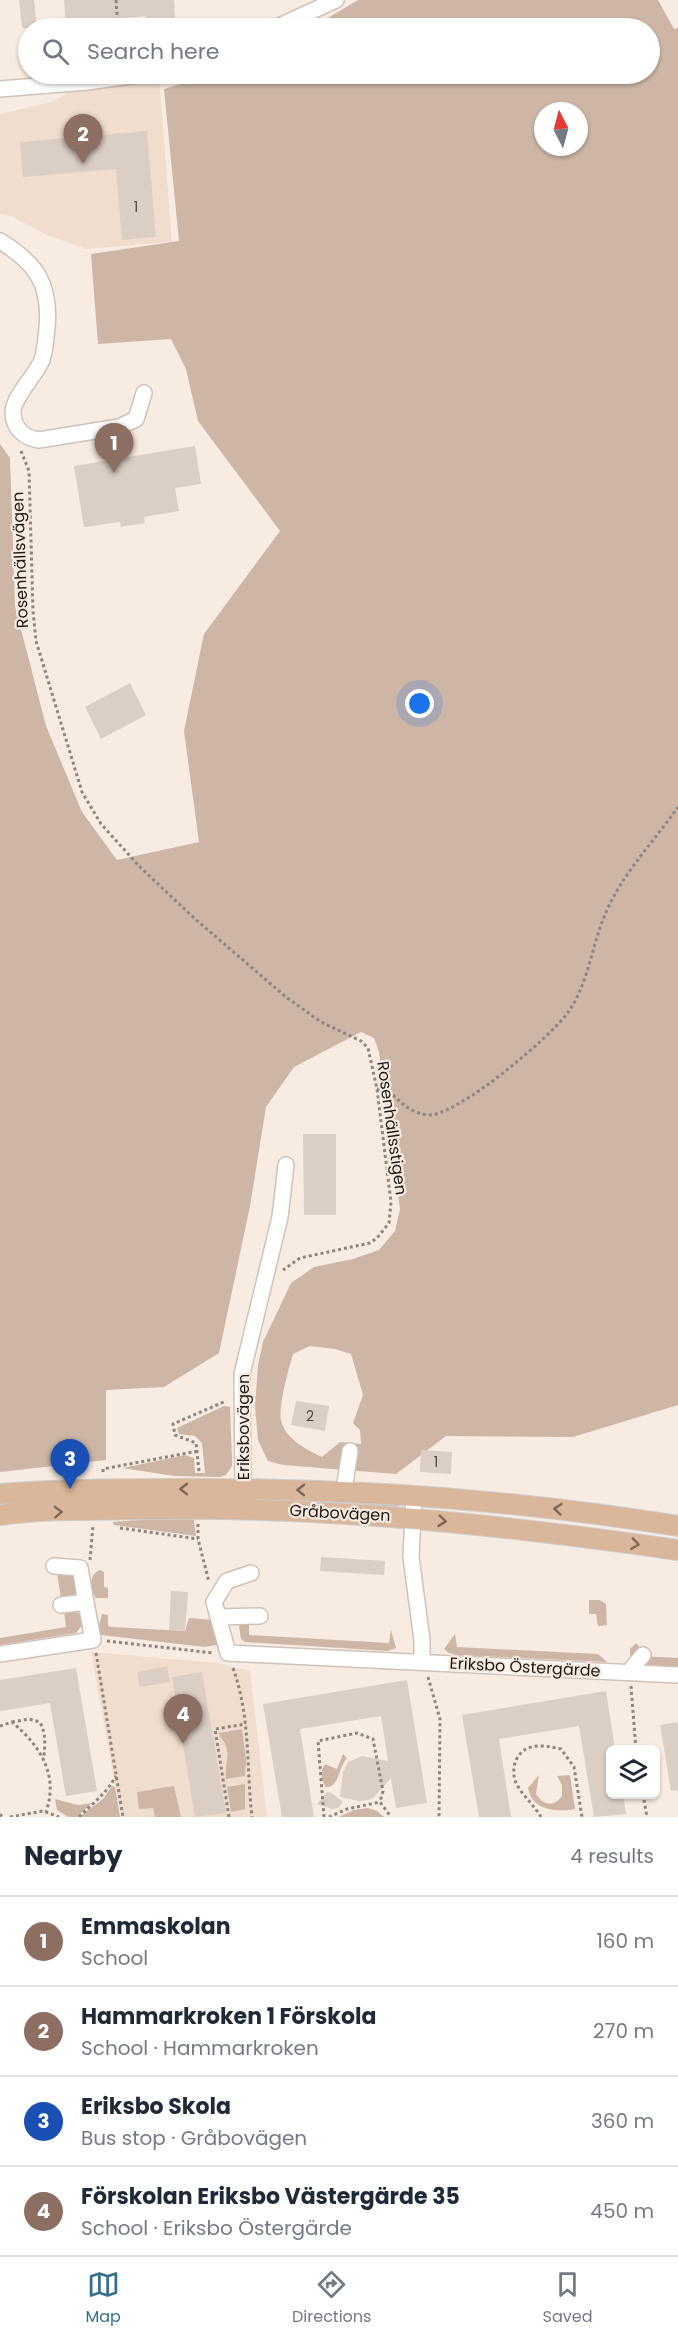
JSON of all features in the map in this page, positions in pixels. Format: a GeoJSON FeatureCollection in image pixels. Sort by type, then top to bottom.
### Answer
{"type":"FeatureCollection","features":[{"type":"Feature","properties":{"kind":"main road","name":"Gråbovägen"},"geometry":{"type":"LineString","coordinates":[[0,1494],[70,1489],[344,1490],[414,1494],[615,1516],[678,1526]]}},
{"type":"Feature","properties":{"kind":"main road","name":"Gråbovägen"},"geometry":{"type":"LineString","coordinates":[[0,1515],[230,1508],[413,1518],[678,1550]]}},
{"type":"Feature","properties":{"kind":"street"},"geometry":{"type":"LineString","coordinates":[[297,18],[336,0]]}},
{"type":"Feature","properties":{"kind":"street"},"geometry":{"type":"LineString","coordinates":[[0,89],[62,84]]}},
{"type":"Feature","properties":{"kind":"street"},"geometry":{"type":"LineString","coordinates":[[0,241],[20,254],[42,278],[48,313],[42,359],[16,402],[13,412],[22,434],[39,440],[119,427],[136,419],[144,393]]}},
{"type":"Feature","properties":{"kind":"street","name":"Eriksbovägen"},"geometry":{"type":"LineString","coordinates":[[230,1508],[233,1498],[243,1488],[240,1397],[242,1374],[247,1345],[280,1217],[286,1165]]}},
{"type":"Feature","properties":{"kind":"street"},"geometry":{"type":"LineString","coordinates":[[344,1490],[350,1451]]}},
{"type":"Feature","properties":{"kind":"street"},"geometry":{"type":"LineString","coordinates":[[414,1494],[411,1557],[422,1640],[422,1661]]}},
{"type":"Feature","properties":{"kind":"street"},"geometry":{"type":"LineString","coordinates":[[0,1654],[93,1640],[80,1568],[54,1566]]}},
{"type":"Feature","properties":{"kind":"street"},"geometry":{"type":"LineString","coordinates":[[228,1653],[214,1602],[227,1581],[251,1573]]}},
{"type":"Feature","properties":{"kind":"street"},"geometry":{"type":"LineString","coordinates":[[61,1605],[86,1602]]}},
{"type":"Feature","properties":{"kind":"street"},"geometry":{"type":"LineString","coordinates":[[218,1617],[260,1616]]}},
{"type":"Feature","properties":{"kind":"street","name":"Eriksbo Östergärde"},"geometry":{"type":"LineString","coordinates":[[228,1653],[678,1674]]}},
{"type":"Feature","properties":{"kind":"street"},"geometry":{"type":"LineString","coordinates":[[629,1672],[643,1655]]}},
{"type":"Feature","properties":{"kind":"path"},"geometry":{"type":"LineString","coordinates":[[116,0],[117,18]]}},
{"type":"Feature","properties":{"kind":"path","name":"Rosenhällsvägen"},"geometry":{"type":"LineString","coordinates":[[15,444],[23,453],[29,471],[36,641],[75,771],[89,807],[101,824],[166,892]]}},
{"type":"Feature","properties":{"kind":"path"},"geometry":{"type":"LineString","coordinates":[[377,1089],[386,1089],[409,1109],[426,1114],[437,1114],[483,1089],[553,1029],[569,1011],[582,985],[608,909],[626,877],[678,807]]}},
{"type":"Feature","properties":{"kind":"path","name":"Rosenhällsstigen"},"geometry":{"type":"LineString","coordinates":[[166,892],[286,997],[321,1022],[361,1041],[368,1048],[377,1089],[391,1203],[389,1223],[377,1239],[370,1243],[300,1258],[281,1272],[267,1273]]}},
{"type":"Feature","properties":{"kind":"path"},"geometry":{"type":"LineString","coordinates":[[199,1471],[196,1443],[175,1435],[173,1424],[220,1402],[240,1397]]}},
{"type":"Feature","properties":{"kind":"path"},"geometry":{"type":"LineString","coordinates":[[103,1473],[103,1469],[166,1455],[198,1451]]}},
{"type":"Feature","properties":{"kind":"path"},"geometry":{"type":"LineString","coordinates":[[198,1522],[198,1539],[214,1602]]}},
{"type":"Feature","properties":{"kind":"path"},"geometry":{"type":"LineString","coordinates":[[92,1546],[93,1523]]}},
{"type":"Feature","properties":{"kind":"path"},"geometry":{"type":"LineString","coordinates":[[118,1527],[198,1539]]}},
{"type":"Feature","properties":{"kind":"path"},"geometry":{"type":"LineString","coordinates":[[123,1817],[93,1640],[207,1653],[228,1653],[237,1679],[249,1743],[252,1817]]}},
{"type":"Feature","properties":{"kind":"path","name":"Eriksbo Östergärde"},"geometry":{"type":"LineString","coordinates":[[422,1661],[434,1691],[440,1719],[439,1817]]}},
{"type":"Feature","properties":{"kind":"path"},"geometry":{"type":"LineString","coordinates":[[629,1672],[636,1745]]}},
{"type":"Feature","properties":{"kind":"path"},"geometry":{"type":"LineString","coordinates":[[0,1726],[29,1719],[40,1722],[46,1741],[44,1757]]}},
{"type":"Feature","properties":{"kind":"path"},"geometry":{"type":"LineString","coordinates":[[12,1722],[28,1736],[44,1757],[51,1780],[50,1800],[46,1812]]}},
{"type":"Feature","properties":{"kind":"path"},"geometry":{"type":"LineString","coordinates":[[229,1817],[215,1729],[246,1724]]}},
{"type":"Feature","properties":{"kind":"path"},"geometry":{"type":"LineString","coordinates":[[357,1733],[373,1739],[383,1791],[380,1802],[347,1809],[327,1817],[318,1741],[357,1733]]}},
{"type":"Feature","properties":{"kind":"path"},"geometry":{"type":"LineString","coordinates":[[540,1817],[515,1781],[513,1766],[520,1753],[530,1746],[546,1745],[561,1749],[574,1767],[582,1817]]}},
{"type":"Feature","properties":{"kind":"path"},"geometry":{"type":"LineString","coordinates":[[79,1817],[109,1790],[116,1774]]}},
{"type":"Feature","properties":{"kind":"path"},"geometry":{"type":"LineString","coordinates":[[644,1799],[647,1817]]}},
{"type":"Feature","properties":{"kind":"path"},"geometry":{"type":"LineString","coordinates":[[380,1802],[391,1817]]}},
{"type":"Feature","properties":{"kind":"path"},"geometry":{"type":"LineString","coordinates":[[10,1817],[46,1812],[59,1817]]}},
{"type":"Feature","properties":{"kind":"shaded area"},"geometry":{"type":"Polygon","coordinates":[[[358,0],[658,0],[674,29],[678,28],[678,1405],[573,1437],[446,1436],[396,1474],[283,1465],[268,1461],[258,1440],[255,1406],[258,1365],[263,1342],[291,1283],[314,1267],[353,1259],[379,1250],[395,1231],[400,1209],[379,1052],[374,1038],[361,1032],[294,1067],[266,1107],[250,1206],[219,1353],[164,1387],[106,1390],[106,1460],[0,1472],[0,444],[10,458],[15,606],[46,726],[82,812],[117,860],[199,842],[184,731],[204,634],[280,531],[198,421],[186,369],[171,339],[98,344],[91,254],[179,241],[164,89],[180,84],[660,84],[660,18],[328,18],[358,0]],[[310,1346],[293,1354],[282,1397],[281,1420],[291,1438],[322,1457],[340,1442],[361,1444],[360,1430],[353,1423],[363,1395],[351,1354],[335,1349],[310,1346]]]}},
{"type":"Feature","properties":{"kind":"shaded area"},"geometry":{"type":"Polygon","coordinates":[[[114,84],[160,84],[172,242],[86,249],[47,235],[11,216],[0,214],[0,114],[52,102],[70,92],[114,84]]]}},
{"type":"Feature","properties":{"kind":"shaded area"},"geometry":{"type":"Polygon","coordinates":[[[224,1406],[230,1407],[232,1459],[232,1466],[226,1475],[220,1477],[174,1476],[123,1468],[185,1455],[194,1458],[195,1473],[205,1473],[202,1443],[195,1436],[179,1434],[177,1428],[224,1406]]]}},
{"type":"Feature","properties":{"kind":"shaded area"},"geometry":{"type":"Polygon","coordinates":[[[269,1497],[399,1504],[399,1506],[395,1508],[265,1502],[269,1497]]]}},
{"type":"Feature","properties":{"kind":"shaded area"},"geometry":{"type":"Polygon","coordinates":[[[193,1516],[196,1536],[114,1525],[113,1522],[193,1516]]]}},
{"type":"Feature","properties":{"kind":"shaded area"},"geometry":{"type":"Polygon","coordinates":[[[100,1570],[104,1572],[104,1587],[108,1588],[108,1598],[96,1598],[92,1591],[93,1575],[100,1570]]]}},
{"type":"Feature","properties":{"kind":"shaded area"},"geometry":{"type":"Polygon","coordinates":[[[57,1572],[74,1575],[76,1595],[61,1599],[57,1572]]]}},
{"type":"Feature","properties":{"kind":"shaded area"},"geometry":{"type":"Polygon","coordinates":[[[589,1600],[600,1600],[606,1604],[607,1625],[598,1626],[596,1614],[589,1614],[589,1600]]]}},
{"type":"Feature","properties":{"kind":"shaded area"},"geometry":{"type":"Polygon","coordinates":[[[73,1610],[81,1615],[83,1624],[76,1633],[0,1645],[0,1638],[66,1627],[64,1611],[73,1610]]]}},
{"type":"Feature","properties":{"kind":"shaded area"},"geometry":{"type":"Polygon","coordinates":[[[102,1614],[108,1615],[108,1626],[111,1627],[185,1631],[189,1618],[213,1620],[221,1644],[205,1647],[101,1635],[99,1625],[102,1614]]]}},
{"type":"Feature","properties":{"kind":"shaded area"},"geometry":{"type":"Polygon","coordinates":[[[249,1622],[249,1635],[389,1643],[391,1630],[396,1648],[388,1651],[245,1642],[241,1639],[239,1626],[249,1622]]]}},
{"type":"Feature","properties":{"kind":"shaded area"},"geometry":{"type":"Polygon","coordinates":[[[455,1634],[457,1647],[598,1654],[607,1662],[456,1655],[444,1649],[455,1634]]]}},
{"type":"Feature","properties":{"kind":"shaded area"},"geometry":{"type":"Polygon","coordinates":[[[636,1643],[639,1646],[640,1656],[678,1658],[678,1668],[638,1666],[630,1660],[630,1649],[636,1643]]]}},
{"type":"Feature","properties":{"kind":"shaded area"},"geometry":{"type":"Polygon","coordinates":[[[91,1652],[217,1663],[250,1671],[267,1817],[121,1817],[91,1652]]]}},
{"type":"Feature","properties":{"kind":"shaded area"},"geometry":{"type":"Polygon","coordinates":[[[242,1729],[246,1760],[245,1776],[226,1779],[227,1750],[219,1733],[242,1729]]]}},
{"type":"Feature","properties":{"kind":"shaded area"},"geometry":{"type":"Polygon","coordinates":[[[343,1754],[347,1758],[338,1778],[330,1787],[326,1787],[322,1776],[323,1767],[325,1764],[337,1769],[343,1754]]]}},
{"type":"Feature","properties":{"kind":"shaded area"},"geometry":{"type":"Polygon","coordinates":[[[539,1775],[536,1794],[545,1803],[552,1804],[562,1796],[562,1785],[557,1776],[570,1775],[575,1809],[553,1810],[540,1806],[534,1801],[528,1788],[539,1775]]]}},
{"type":"Feature","properties":{"kind":"shaded area"},"geometry":{"type":"Polygon","coordinates":[[[245,1784],[245,1809],[231,1812],[227,1787],[245,1784]]]}},
{"type":"Feature","properties":{"kind":"shaded area"},"geometry":{"type":"Polygon","coordinates":[[[112,1786],[115,1787],[120,1817],[79,1817],[103,1799],[112,1786]]]}},
{"type":"Feature","properties":{"kind":"shaded area"},"geometry":{"type":"Polygon","coordinates":[[[174,1786],[181,1817],[155,1817],[153,1808],[139,1809],[137,1792],[174,1786]]]}},
{"type":"Feature","properties":{"kind":"shaded area"},"geometry":{"type":"Polygon","coordinates":[[[55,1799],[78,1805],[92,1803],[77,1817],[68,1817],[57,1810],[55,1799]]]}},
{"type":"Feature","properties":{"kind":"shaded area"},"geometry":{"type":"Polygon","coordinates":[[[368,1808],[384,1817],[338,1817],[354,1810],[368,1808]]]}},
{"type":"Feature","properties":{"kind":"building"},"geometry":{"type":"Polygon","coordinates":[[[19,0],[34,0],[36,18],[21,18],[19,0]]]}},
{"type":"Feature","properties":{"kind":"building"},"geometry":{"type":"Polygon","coordinates":[[[64,0],[174,0],[175,18],[146,18],[146,16],[65,18],[64,0]]]}},
{"type":"Feature","properties":{"kind":"building"},"geometry":{"type":"Polygon","coordinates":[[[147,131],[156,237],[122,240],[116,169],[23,177],[20,142],[147,131]]]}},
{"type":"Feature","properties":{"kind":"building"},"geometry":{"type":"Polygon","coordinates":[[[195,446],[201,484],[175,488],[179,511],[144,517],[145,523],[121,527],[120,522],[84,527],[74,466],[195,446]]]}},
{"type":"Feature","properties":{"kind":"building"},"geometry":{"type":"Polygon","coordinates":[[[130,683],[146,715],[101,739],[85,707],[130,683]]]}},
{"type":"Feature","properties":{"kind":"building"},"geometry":{"type":"Polygon","coordinates":[[[303,1134],[336,1134],[336,1215],[304,1215],[303,1134]]]}},
{"type":"Feature","properties":{"kind":"building"},"geometry":{"type":"Polygon","coordinates":[[[296,1401],[329,1406],[325,1431],[291,1425],[296,1401]]]}},
{"type":"Feature","properties":{"kind":"building"},"geometry":{"type":"Polygon","coordinates":[[[421,1450],[452,1452],[451,1474],[420,1472],[421,1450]]]}},
{"type":"Feature","properties":{"kind":"building"},"geometry":{"type":"Polygon","coordinates":[[[321,1557],[385,1561],[384,1575],[320,1571],[321,1557]]]}},
{"type":"Feature","properties":{"kind":"building"},"geometry":{"type":"Polygon","coordinates":[[[171,1591],[188,1592],[185,1631],[169,1630],[171,1591]]]}},
{"type":"Feature","properties":{"kind":"building"},"geometry":{"type":"Polygon","coordinates":[[[167,1666],[170,1682],[140,1687],[137,1672],[167,1666]]]}},
{"type":"Feature","properties":{"kind":"building"},"geometry":{"type":"Polygon","coordinates":[[[76,1668],[97,1791],[66,1796],[50,1703],[0,1711],[0,1680],[76,1668]]]}},
{"type":"Feature","properties":{"kind":"building"},"geometry":{"type":"Polygon","coordinates":[[[202,1672],[226,1813],[195,1817],[172,1677],[202,1672]]]}},
{"type":"Feature","properties":{"kind":"building"},"geometry":{"type":"Polygon","coordinates":[[[407,1680],[427,1803],[396,1808],[391,1778],[369,1800],[359,1801],[340,1797],[343,1772],[348,1762],[362,1756],[388,1761],[381,1716],[300,1729],[314,1817],[282,1817],[263,1704],[407,1680]]]}},
{"type":"Feature","properties":{"kind":"building"},"geometry":{"type":"Polygon","coordinates":[[[606,1691],[614,1745],[606,1745],[606,1799],[624,1799],[626,1814],[594,1817],[579,1726],[499,1739],[511,1817],[479,1817],[462,1715],[606,1691]]]}},
{"type":"Feature","properties":{"kind":"building"},"geometry":{"type":"Polygon","coordinates":[[[678,1722],[678,1790],[671,1791],[660,1725],[678,1722]]]}},
{"type":"Feature","properties":{"kind":"building"},"geometry":{"type":"Polygon","coordinates":[[[327,1792],[332,1793],[343,1802],[338,1808],[332,1809],[317,1804],[327,1792]]]}},
{"type":"Feature","properties":{"kind":"place","name":"Hammarkroken 1 Förskola"},"geometry":{"type":"Point","coordinates":[83,164]}},
{"type":"Feature","properties":{"kind":"place","name":"Emmaskolan"},"geometry":{"type":"Point","coordinates":[114,473]}},
{"type":"Feature","properties":{"kind":"place","name":"Eriksbo Skola"},"geometry":{"type":"Point","coordinates":[70,1489]}},
{"type":"Feature","properties":{"kind":"place","name":"Förskolan Eriksbo Västergärde 35"},"geometry":{"type":"Point","coordinates":[183,1744]}}]}
